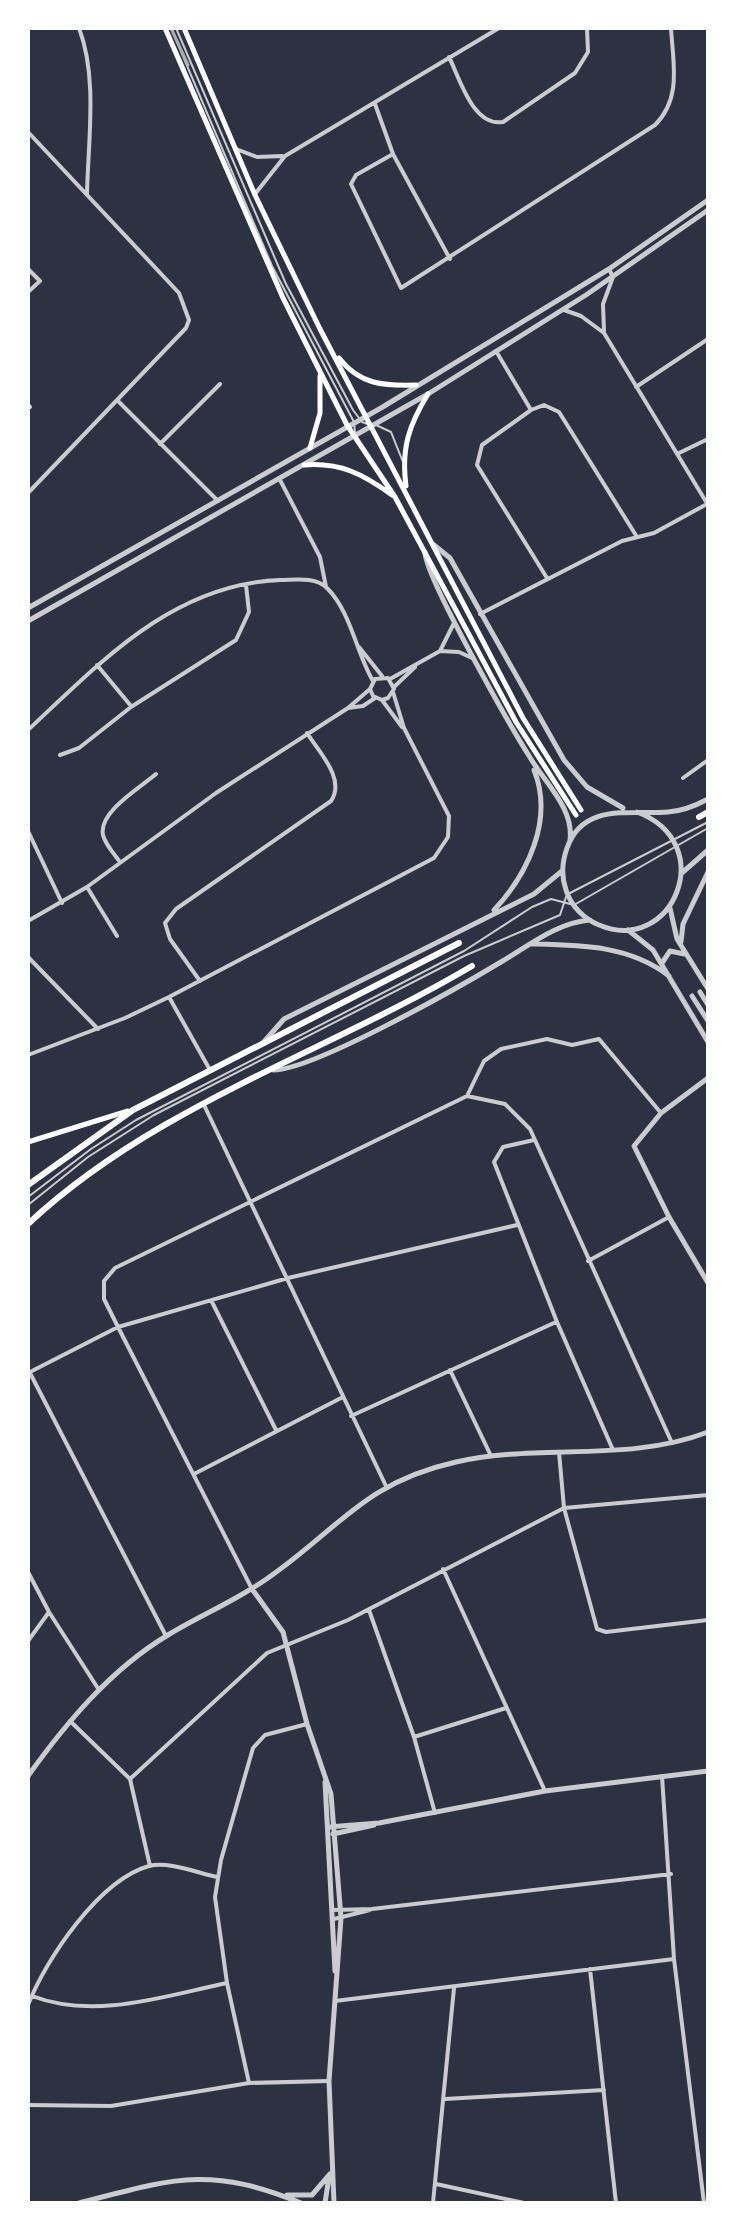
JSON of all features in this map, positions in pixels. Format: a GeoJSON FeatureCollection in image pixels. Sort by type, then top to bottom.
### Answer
{"type":"FeatureCollection","features":[{"type":"Feature","properties":{"kind":"highway"},"geometry":{"type":"LineString","coordinates":[[699,817],[708,812]]}},
{"type":"Feature","properties":{"kind":"highway"},"geometry":{"type":"LineString","coordinates":[[28,1185],[133,1110],[459,943]]}},
{"type":"Feature","properties":{"kind":"highway"},"geometry":{"type":"LineString","coordinates":[[28,1224],[121,1151],[472,966]]}},
{"type":"Feature","properties":{"kind":"main road"},"geometry":{"type":"LineString","coordinates":[[171,28],[268,266],[347,425],[395,497],[516,722],[578,812],[523,718],[371,425],[360,419],[330,347],[255,195],[184,28]]}},
{"type":"Feature","properties":{"kind":"main road"},"geometry":{"type":"LineString","coordinates":[[330,347],[346,367],[370,382],[416,385]]}},
{"type":"Feature","properties":{"kind":"main road"},"geometry":{"type":"LineString","coordinates":[[310,448],[320,413],[320,371]]}},
{"type":"Feature","properties":{"kind":"main road"},"geometry":{"type":"LineString","coordinates":[[407,491],[403,463],[411,421],[428,394]]}},
{"type":"Feature","properties":{"kind":"main road"},"geometry":{"type":"LineString","coordinates":[[304,465],[325,463],[350,470],[395,497]]}},
{"type":"Feature","properties":{"kind":"main road"},"geometry":{"type":"LineString","coordinates":[[28,1142],[133,1110]]}},
{"type":"Feature","properties":{"kind":"street"},"geometry":{"type":"LineString","coordinates":[[79,28],[86,46],[89,80],[87,194]]}},
{"type":"Feature","properties":{"kind":"street"},"geometry":{"type":"LineString","coordinates":[[255,195],[285,156],[499,28]]}},
{"type":"Feature","properties":{"kind":"street"},"geometry":{"type":"LineString","coordinates":[[449,57],[480,115],[490,122],[503,122],[575,73],[588,52],[587,28]]}},
{"type":"Feature","properties":{"kind":"street"},"geometry":{"type":"LineString","coordinates":[[393,154],[356,175],[351,184],[401,288],[595,165],[666,114],[675,93],[671,28]]}},
{"type":"Feature","properties":{"kind":"street"},"geometry":{"type":"LineString","coordinates":[[375,104],[393,154],[450,259]]}},
{"type":"Feature","properties":{"kind":"street"},"geometry":{"type":"LineString","coordinates":[[28,132],[179,293],[189,320],[186,328],[28,493]]}},
{"type":"Feature","properties":{"kind":"street"},"geometry":{"type":"LineString","coordinates":[[236,149],[257,157],[285,156]]}},
{"type":"Feature","properties":{"kind":"street"},"geometry":{"type":"LineString","coordinates":[[28,608],[360,419],[609,269],[708,200]]}},
{"type":"Feature","properties":{"kind":"street"},"geometry":{"type":"LineString","coordinates":[[28,621],[428,394],[564,310],[708,210]]}},
{"type":"Feature","properties":{"kind":"street"},"geometry":{"type":"LineString","coordinates":[[28,269],[40,281],[28,292]]}},
{"type":"Feature","properties":{"kind":"street"},"geometry":{"type":"LineString","coordinates":[[604,333],[603,304],[613,277],[609,269]]}},
{"type":"Feature","properties":{"kind":"street"},"geometry":{"type":"LineString","coordinates":[[480,614],[547,578],[637,537],[654,533],[708,505],[604,333],[590,321],[564,310]]}},
{"type":"Feature","properties":{"kind":"street"},"geometry":{"type":"LineString","coordinates":[[636,387],[708,339]]}},
{"type":"Feature","properties":{"kind":"street"},"geometry":{"type":"LineString","coordinates":[[496,351],[531,410]]}},
{"type":"Feature","properties":{"kind":"street"},"geometry":{"type":"LineString","coordinates":[[160,444],[220,384]]}},
{"type":"Feature","properties":{"kind":"street"},"geometry":{"type":"LineString","coordinates":[[118,401],[218,501]]}},
{"type":"Feature","properties":{"kind":"street"},"geometry":{"type":"LineString","coordinates":[[547,578],[477,465],[482,445],[531,410],[544,405],[559,412],[637,537]]}},
{"type":"Feature","properties":{"kind":"street"},"geometry":{"type":"LineString","coordinates":[[677,454],[708,439]]}},
{"type":"Feature","properties":{"kind":"street"},"geometry":{"type":"LineString","coordinates":[[279,478],[320,557],[326,587],[373,681]]}},
{"type":"Feature","properties":{"kind":"street"},"geometry":{"type":"LineString","coordinates":[[434,545],[450,558],[571,770],[597,794],[658,822],[674,839],[682,873]]}},
{"type":"Feature","properties":{"kind":"street"},"geometry":{"type":"LineString","coordinates":[[425,551],[427,567],[537,776],[538,832],[527,868],[489,914]]}},
{"type":"Feature","properties":{"kind":"street"},"geometry":{"type":"LineString","coordinates":[[28,730],[97,665],[174,609],[207,593],[246,584],[302,580],[326,587]]}},
{"type":"Feature","properties":{"kind":"street"},"geometry":{"type":"LineString","coordinates":[[60,755],[79,748],[131,707],[236,640],[249,612],[246,584]]}},
{"type":"Feature","properties":{"kind":"street"},"geometry":{"type":"LineString","coordinates":[[357,646],[382,676],[390,679],[440,651],[454,620]]}},
{"type":"Feature","properties":{"kind":"street"},"geometry":{"type":"LineString","coordinates":[[440,651],[459,652],[476,661]]}},
{"type":"Feature","properties":{"kind":"street"},"geometry":{"type":"LineString","coordinates":[[97,665],[131,707]]}},
{"type":"Feature","properties":{"kind":"street"},"geometry":{"type":"LineString","coordinates":[[348,708],[363,706],[393,690],[416,666]]}},
{"type":"Feature","properties":{"kind":"street"},"geometry":{"type":"LineString","coordinates":[[28,921],[87,887],[307,733],[348,708],[370,689],[373,681],[382,676]]}},
{"type":"Feature","properties":{"kind":"street"},"geometry":{"type":"LineString","coordinates":[[28,1055],[98,1029],[169,997],[419,866],[443,848],[451,826],[449,816],[404,728],[390,679]]}},
{"type":"Feature","properties":{"kind":"street"},"geometry":{"type":"LineString","coordinates":[[370,689],[404,728]]}},
{"type":"Feature","properties":{"kind":"street"},"geometry":{"type":"LineString","coordinates":[[200,981],[170,939],[165,923],[176,909],[331,801],[336,794],[336,781],[307,733]]}},
{"type":"Feature","properties":{"kind":"street"},"geometry":{"type":"LineString","coordinates":[[529,758],[567,815],[569,842],[563,871],[568,894],[574,905],[590,920],[614,929],[627,930],[651,923],[670,907],[682,873],[708,850]]}},
{"type":"Feature","properties":{"kind":"street"},"geometry":{"type":"LineString","coordinates":[[683,778],[708,760]]}},
{"type":"Feature","properties":{"kind":"street"},"geometry":{"type":"LineString","coordinates":[[120,862],[104,839],[104,823],[116,808],[156,774]]}},
{"type":"Feature","properties":{"kind":"street"},"geometry":{"type":"LineString","coordinates":[[637,812],[684,810],[708,799]]}},
{"type":"Feature","properties":{"kind":"street"},"geometry":{"type":"LineString","coordinates":[[569,842],[594,818],[628,810]]}},
{"type":"Feature","properties":{"kind":"street"},"geometry":{"type":"LineString","coordinates":[[28,831],[62,903]]}},
{"type":"Feature","properties":{"kind":"street"},"geometry":{"type":"LineString","coordinates":[[262,1044],[284,1019],[542,889],[563,871]]}},
{"type":"Feature","properties":{"kind":"street"},"geometry":{"type":"LineString","coordinates":[[681,947],[683,924],[708,872]]}},
{"type":"Feature","properties":{"kind":"street"},"geometry":{"type":"LineString","coordinates":[[87,887],[117,936]]}},
{"type":"Feature","properties":{"kind":"street"},"geometry":{"type":"LineString","coordinates":[[670,907],[681,947],[708,989]]}},
{"type":"Feature","properties":{"kind":"street"},"geometry":{"type":"LineString","coordinates":[[272,1069],[302,1065],[440,996],[562,926],[590,920]]}},
{"type":"Feature","properties":{"kind":"street"},"geometry":{"type":"LineString","coordinates":[[627,930],[648,944],[708,1042]]}},
{"type":"Feature","properties":{"kind":"street"},"geometry":{"type":"LineString","coordinates":[[530,944],[620,952],[648,962],[669,976]]}},
{"type":"Feature","properties":{"kind":"street"},"geometry":{"type":"LineString","coordinates":[[662,964],[670,951],[685,955]]}},
{"type":"Feature","properties":{"kind":"street"},"geometry":{"type":"LineString","coordinates":[[28,957],[98,1029]]}},
{"type":"Feature","properties":{"kind":"street"},"geometry":{"type":"LineString","coordinates":[[700,992],[708,1005]]}},
{"type":"Feature","properties":{"kind":"street"},"geometry":{"type":"LineString","coordinates":[[692,996],[708,1021]]}},
{"type":"Feature","properties":{"kind":"street"},"geometry":{"type":"LineString","coordinates":[[169,997],[210,1070]]}},
{"type":"Feature","properties":{"kind":"street"},"geometry":{"type":"LineString","coordinates":[[467,1096],[484,1061],[501,1049],[547,1039],[572,1045],[599,1039],[661,1113]]}},
{"type":"Feature","properties":{"kind":"street"},"geometry":{"type":"LineString","coordinates":[[708,1078],[661,1113],[637,1139],[634,1153],[708,1283]]}},
{"type":"Feature","properties":{"kind":"street"},"geometry":{"type":"LineString","coordinates":[[334,2203],[329,2081],[332,2001],[341,1918],[337,1909],[332,1830],[323,1795],[325,1781],[288,1646],[275,1617],[252,1589],[104,1299],[103,1289],[109,1274],[467,1096],[493,1100],[515,1110],[534,1140],[672,1443]]}},
{"type":"Feature","properties":{"kind":"street"},"geometry":{"type":"LineString","coordinates":[[204,1105],[386,1486]]}},
{"type":"Feature","properties":{"kind":"street"},"geometry":{"type":"LineString","coordinates":[[534,1140],[503,1147],[495,1158],[517,1225],[613,1450]]}},
{"type":"Feature","properties":{"kind":"street"},"geometry":{"type":"LineString","coordinates":[[588,1261],[669,1217]]}},
{"type":"Feature","properties":{"kind":"street"},"geometry":{"type":"LineString","coordinates":[[166,1636],[87,1478],[29,1373],[118,1327],[288,1278],[517,1225]]}},
{"type":"Feature","properties":{"kind":"street"},"geometry":{"type":"LineString","coordinates":[[212,1302],[276,1430]]}},
{"type":"Feature","properties":{"kind":"street"},"geometry":{"type":"LineString","coordinates":[[351,1416],[557,1322]]}},
{"type":"Feature","properties":{"kind":"street"},"geometry":{"type":"LineString","coordinates":[[450,1370],[491,1456]]}},
{"type":"Feature","properties":{"kind":"street"},"geometry":{"type":"LineString","coordinates":[[194,1474],[342,1398]]}},
{"type":"Feature","properties":{"kind":"street"},"geometry":{"type":"LineString","coordinates":[[28,1776],[70,1721],[99,1690],[166,1636],[252,1589],[291,1561],[339,1517],[386,1486],[434,1467],[491,1456],[613,1450],[672,1443],[708,1432]]}},
{"type":"Feature","properties":{"kind":"street"},"geometry":{"type":"LineString","coordinates":[[559,1451],[564,1508],[597,1629],[606,1632],[708,1620]]}},
{"type":"Feature","properties":{"kind":"street"},"geometry":{"type":"LineString","coordinates":[[130,1779],[257,1660],[369,1610],[564,1508],[708,1495]]}},
{"type":"Feature","properties":{"kind":"street"},"geometry":{"type":"LineString","coordinates":[[443,1569],[545,1791]]}},
{"type":"Feature","properties":{"kind":"street"},"geometry":{"type":"LineString","coordinates":[[28,1572],[49,1612],[99,1690]]}},
{"type":"Feature","properties":{"kind":"street"},"geometry":{"type":"LineString","coordinates":[[369,1610],[414,1737],[435,1813]]}},
{"type":"Feature","properties":{"kind":"street"},"geometry":{"type":"LineString","coordinates":[[28,1641],[49,1612]]}},
{"type":"Feature","properties":{"kind":"street"},"geometry":{"type":"LineString","coordinates":[[414,1737],[506,1708]]}},
{"type":"Feature","properties":{"kind":"street"},"geometry":{"type":"LineString","coordinates":[[70,1721],[130,1779],[150,1866]]}},
{"type":"Feature","properties":{"kind":"street"},"geometry":{"type":"LineString","coordinates":[[249,2083],[227,1983],[217,1916],[217,1877],[253,1748],[265,1735],[307,1724]]}},
{"type":"Feature","properties":{"kind":"street"},"geometry":{"type":"LineString","coordinates":[[332,1830],[545,1791],[708,1770]]}},
{"type":"Feature","properties":{"kind":"street"},"geometry":{"type":"LineString","coordinates":[[662,1776],[671,1874],[674,1959],[704,2203]]}},
{"type":"Feature","properties":{"kind":"street"},"geometry":{"type":"LineString","coordinates":[[28,2005],[87,1911],[129,1875],[161,1865],[217,1877]]}},
{"type":"Feature","properties":{"kind":"street"},"geometry":{"type":"LineString","coordinates":[[337,1909],[372,1909],[671,1874]]}},
{"type":"Feature","properties":{"kind":"street"},"geometry":{"type":"LineString","coordinates":[[336,1976],[334,1919],[337,1909]]}},
{"type":"Feature","properties":{"kind":"street"},"geometry":{"type":"LineString","coordinates":[[334,1919],[372,1909]]}},
{"type":"Feature","properties":{"kind":"street"},"geometry":{"type":"LineString","coordinates":[[332,2001],[674,1959]]}},
{"type":"Feature","properties":{"kind":"street"},"geometry":{"type":"LineString","coordinates":[[590,1969],[616,2203]]}},
{"type":"Feature","properties":{"kind":"street"},"geometry":{"type":"LineString","coordinates":[[32,1996],[61,2005],[113,2006],[227,1983]]}},
{"type":"Feature","properties":{"kind":"street"},"geometry":{"type":"LineString","coordinates":[[433,2203],[454,1988]]}},
{"type":"Feature","properties":{"kind":"street"},"geometry":{"type":"LineString","coordinates":[[28,2105],[111,2106],[249,2083],[329,2081]]}},
{"type":"Feature","properties":{"kind":"street"},"geometry":{"type":"LineString","coordinates":[[445,2099],[604,2090]]}},
{"type":"Feature","properties":{"kind":"street"},"geometry":{"type":"LineString","coordinates":[[270,2193],[312,2195],[331,2172]]}},
{"type":"Feature","properties":{"kind":"street"},"geometry":{"type":"LineString","coordinates":[[325,2203],[331,2172]]}},
{"type":"Feature","properties":{"kind":"street"},"geometry":{"type":"LineString","coordinates":[[79,2203],[188,2179],[230,2180],[301,2203]]}},
{"type":"Feature","properties":{"kind":"street"},"geometry":{"type":"LineString","coordinates":[[436,2184],[524,2203]]}},
{"type":"Feature","properties":{"kind":"street"},"geometry":{"type":"LineString","coordinates":[[270,2193],[289,2203]]}},
{"type":"Feature","properties":{"kind":"lane"},"geometry":{"type":"LineString","coordinates":[[171,28],[286,284],[360,419],[353,435]]}},
{"type":"Feature","properties":{"kind":"lane"},"geometry":{"type":"LineString","coordinates":[[371,425],[383,426],[391,432],[403,463]]}},
{"type":"Feature","properties":{"kind":"lane"},"geometry":{"type":"LineString","coordinates":[[28,1205],[88,1157],[154,1115],[464,956],[547,923],[560,915],[568,894],[708,822]]}},
{"type":"Feature","properties":{"kind":"lane"},"geometry":{"type":"LineString","coordinates":[[28,1197],[91,1149],[161,1105],[452,957],[532,907],[551,899],[574,905],[708,828]]}},
{"type":"Feature","properties":{"kind":"railway"},"geometry":{"type":"LineString","coordinates":[[171,28],[188,65]]}}]}
